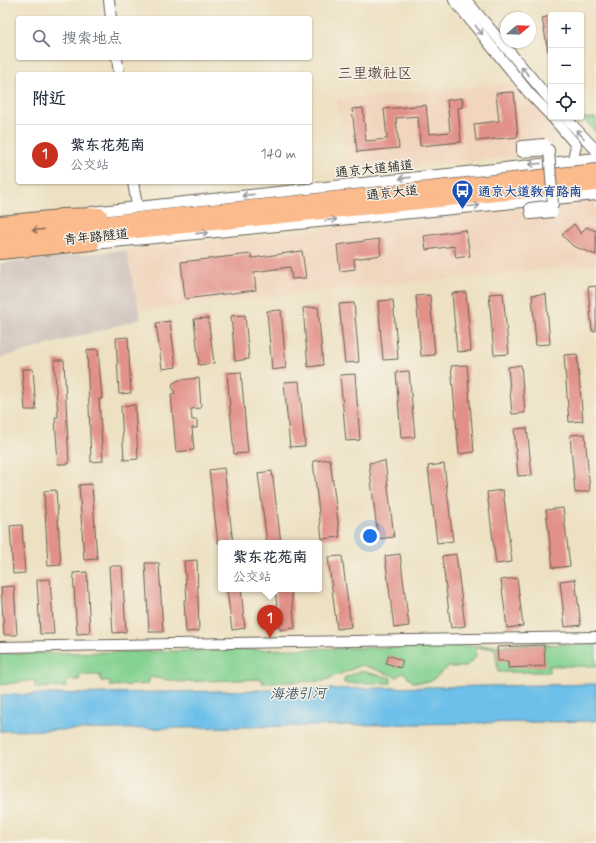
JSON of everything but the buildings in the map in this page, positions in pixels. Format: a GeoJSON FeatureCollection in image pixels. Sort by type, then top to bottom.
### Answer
{"type":"FeatureCollection","features":[{"type":"Feature","properties":{"kind":"highway","name":"通京大道"},"geometry":{"type":"LineString","coordinates":[[190,220],[596,171]]}},
{"type":"Feature","properties":{"kind":"highway","name":"通京大道"},"geometry":{"type":"LineString","coordinates":[[190,220],[596,184]]}},
{"type":"Feature","properties":{"kind":"highway"},"geometry":{"type":"LineString","coordinates":[[60,216],[190,220]]}},
{"type":"Feature","properties":{"kind":"highway"},"geometry":{"type":"LineString","coordinates":[[93,244],[190,220]]}},
{"type":"Feature","properties":{"kind":"highway","name":"青年路隧道"},"geometry":{"type":"LineString","coordinates":[[0,234],[190,220]]}},
{"type":"Feature","properties":{"kind":"highway","name":"青年路隧道"},"geometry":{"type":"LineString","coordinates":[[0,245],[190,220]]}},
{"type":"Feature","properties":{"kind":"main road"},"geometry":{"type":"LineString","coordinates":[[0,222],[60,216]]}},
{"type":"Feature","properties":{"kind":"main road"},"geometry":{"type":"LineString","coordinates":[[0,253],[93,244]]}},
{"type":"Feature","properties":{"kind":"street"},"geometry":{"type":"LineString","coordinates":[[109,0],[111,16]]}},
{"type":"Feature","properties":{"kind":"street"},"geometry":{"type":"LineString","coordinates":[[454,0],[529,93],[548,112]]}},
{"type":"Feature","properties":{"kind":"street"},"geometry":{"type":"LineString","coordinates":[[466,0],[548,97]]}},
{"type":"Feature","properties":{"kind":"street"},"geometry":{"type":"LineString","coordinates":[[117,60],[119,72]]}},
{"type":"Feature","properties":{"kind":"street"},"geometry":{"type":"LineString","coordinates":[[555,120],[576,145],[573,160]]}},
{"type":"Feature","properties":{"kind":"street"},"geometry":{"type":"LineString","coordinates":[[568,120],[596,150]]}},
{"type":"Feature","properties":{"kind":"street"},"geometry":{"type":"LineString","coordinates":[[545,144],[522,146],[522,152],[549,150],[553,205],[530,208],[531,214],[553,212]]}},
{"type":"Feature","properties":{"kind":"street","name":"通京大道辅道"},"geometry":{"type":"LineString","coordinates":[[60,216],[137,206],[596,158]]}},
{"type":"Feature","properties":{"kind":"street"},"geometry":{"type":"LineString","coordinates":[[133,184],[137,206]]}},
{"type":"Feature","properties":{"kind":"street"},"geometry":{"type":"LineString","coordinates":[[93,244],[596,195]]}},
{"type":"Feature","properties":{"kind":"street"},"geometry":{"type":"LineString","coordinates":[[0,647],[596,637]]}},
{"type":"Feature","properties":{"kind":"shaded area"},"geometry":{"type":"Polygon","coordinates":[[[514,83],[541,111],[556,136],[551,146],[536,155],[348,173],[337,99],[514,83]]]}},
{"type":"Feature","properties":{"kind":"shaded area"},"geometry":{"type":"Polygon","coordinates":[[[593,200],[596,201],[596,264],[139,310],[126,250],[593,200]]]}},
{"type":"Feature","properties":{"kind":"shaded area"},"geometry":{"type":"Polygon","coordinates":[[[126,250],[141,319],[0,358],[0,263],[126,250]]]}},
{"type":"Feature","properties":{"kind":"green space"},"geometry":{"type":"Polygon","coordinates":[[[584,118],[596,118],[596,133],[584,119],[584,118]]]}},
{"type":"Feature","properties":{"kind":"green space"},"geometry":{"type":"Polygon","coordinates":[[[596,644],[596,668],[593,666],[549,666],[549,672],[498,672],[495,648],[476,648],[476,657],[465,667],[448,667],[430,682],[413,682],[407,677],[407,674],[402,673],[397,677],[362,665],[323,681],[262,683],[262,679],[180,682],[150,677],[148,684],[110,686],[109,681],[101,681],[100,675],[79,675],[79,680],[67,680],[67,687],[35,688],[35,680],[0,685],[0,654],[596,644]]]}},
{"type":"Feature","properties":{"kind":"green space"},"geometry":{"type":"Polygon","coordinates":[[[361,671],[391,678],[391,683],[344,683],[344,678],[361,671]]]}},
{"type":"Feature","properties":{"kind":"water","name":"海港引河"},"geometry":{"type":"Polygon","coordinates":[[[596,684],[596,721],[0,731],[0,695],[596,684]]]}},
{"type":"Feature","properties":{"kind":"place","name":"通京大道教育路南"},"geometry":{"type":"Point","coordinates":[462,210]}},
{"type":"Feature","properties":{"kind":"place","name":"紫东花苑南"},"geometry":{"type":"Point","coordinates":[270,638]}},
{"type":"Feature","properties":{"kind":"district","name":"三里墩社区"},"geometry":{"type":"Point","coordinates":[375,73]}}]}
